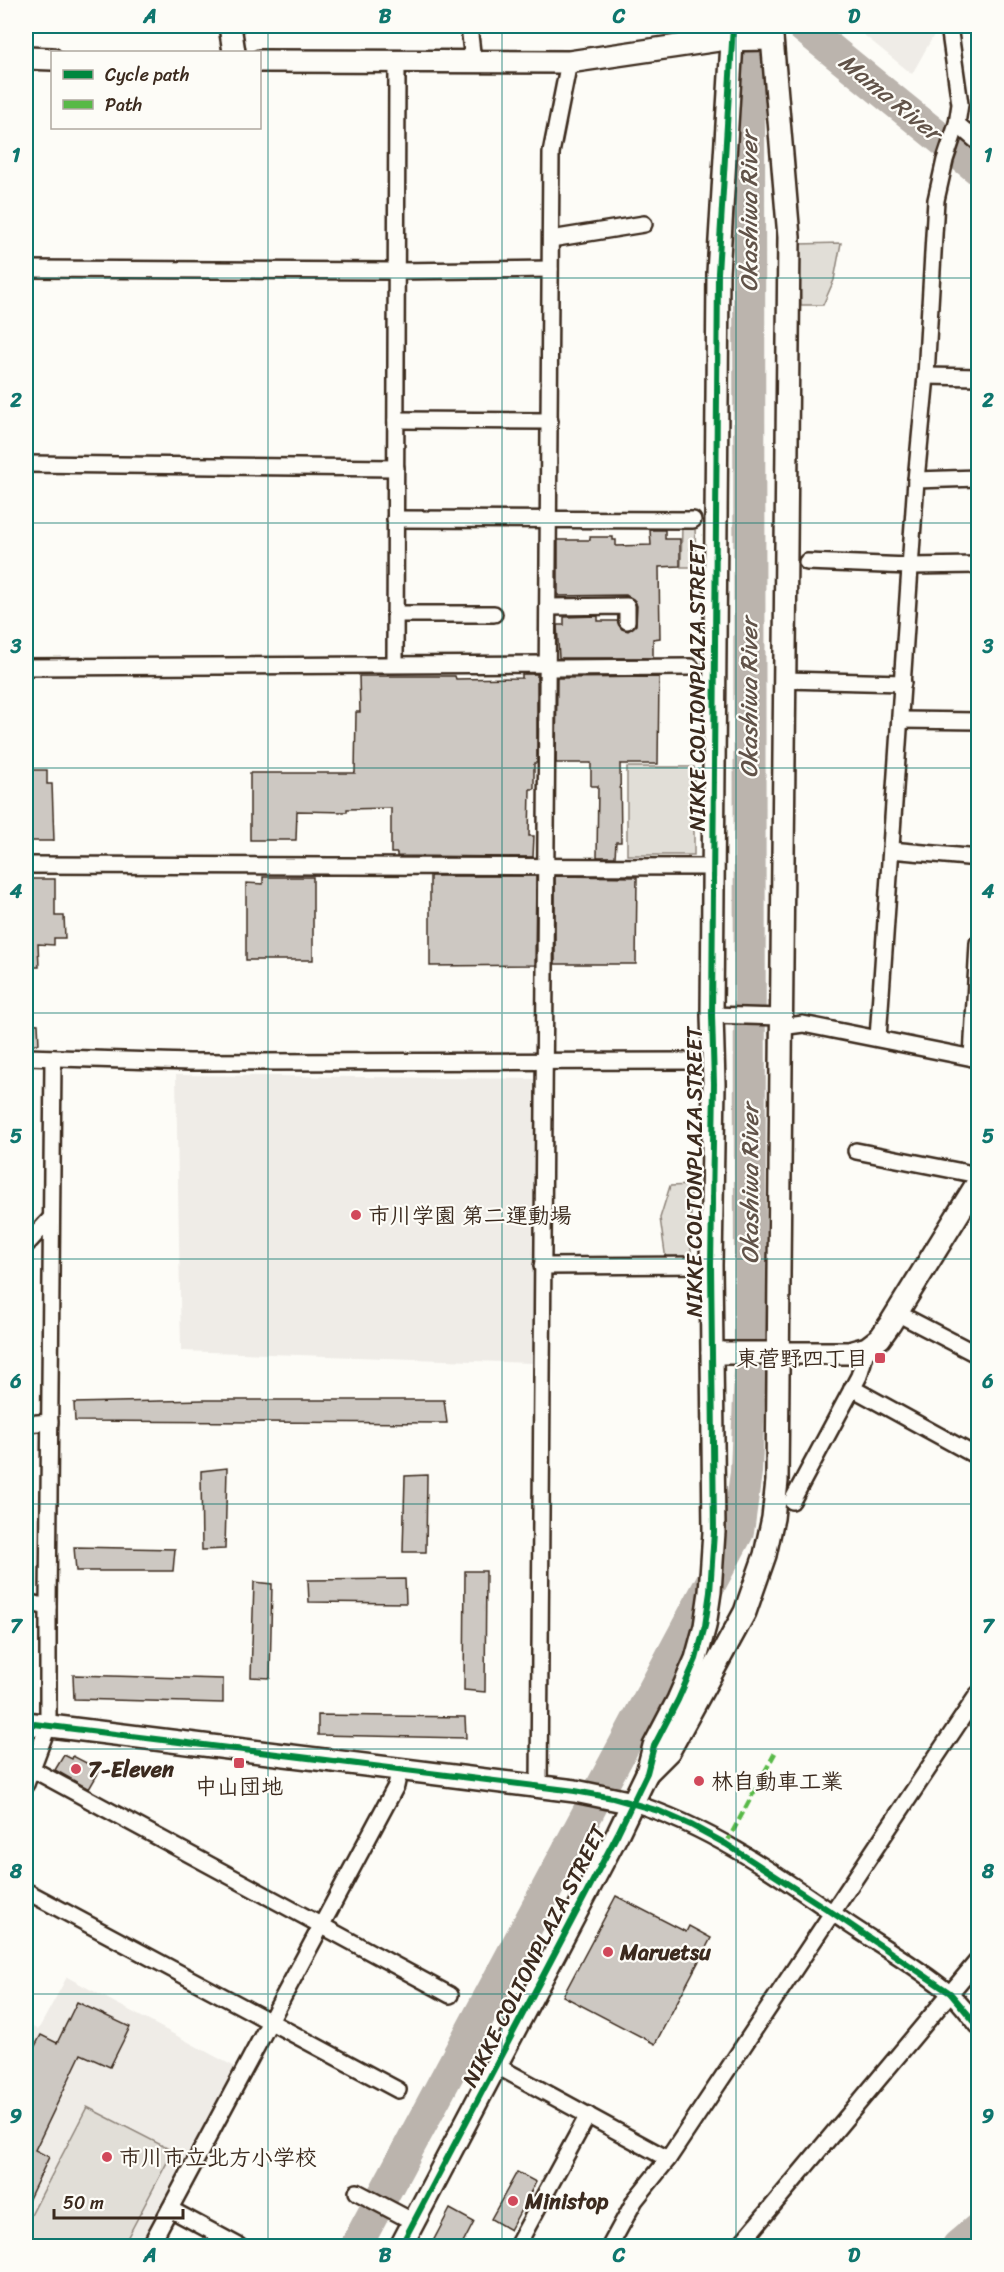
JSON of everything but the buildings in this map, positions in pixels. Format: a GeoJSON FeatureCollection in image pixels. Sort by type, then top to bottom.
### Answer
{"type":"FeatureCollection","features":[{"type":"Feature","properties":{"kind":"street"},"geometry":{"type":"LineString","coordinates":[[230,26],[234,51]]}},
{"type":"Feature","properties":{"kind":"street"},"geometry":{"type":"LineString","coordinates":[[469,26],[473,60]]}},
{"type":"Feature","properties":{"kind":"street"},"geometry":{"type":"LineString","coordinates":[[878,1038],[916,480],[926,376],[936,200],[945,160],[957,124],[960,104],[949,26]]}},
{"type":"Feature","properties":{"kind":"street"},"geometry":{"type":"LineString","coordinates":[[261,61],[569,62],[719,39],[733,32],[771,32]]}},
{"type":"Feature","properties":{"kind":"street","name":"NIKKE COLTONPLAZA STREET"},"geometry":{"type":"LineString","coordinates":[[647,1773],[654,1746],[696,1659],[705,1626],[714,1560],[713,1494],[718,1353],[711,1265],[718,273],[733,32]]}},
{"type":"Feature","properties":{"kind":"street","name":"NIKKE COLTONPLAZA STREET"},"geometry":{"type":"LineString","coordinates":[[401,2247],[497,2066],[623,1800],[669,1751],[730,1641],[748,1604],[765,1554],[773,1518],[777,1481],[771,1353],[781,1022],[789,237],[771,32]]}},
{"type":"Feature","properties":{"kind":"street"},"geometry":{"type":"LineString","coordinates":[[26,58],[51,59]]}},
{"type":"Feature","properties":{"kind":"street"},"geometry":{"type":"LineString","coordinates":[[538,1787],[544,868],[550,519],[551,153],[569,62]]}},
{"type":"Feature","properties":{"kind":"street"},"geometry":{"type":"LineString","coordinates":[[395,664],[397,63]]}},
{"type":"Feature","properties":{"kind":"street"},"geometry":{"type":"LineString","coordinates":[[957,124],[978,142]]}},
{"type":"Feature","properties":{"kind":"street"},"geometry":{"type":"LineString","coordinates":[[550,239],[644,224]]}},
{"type":"Feature","properties":{"kind":"street"},"geometry":{"type":"LineString","coordinates":[[26,269],[396,271],[550,269]]}},
{"type":"Feature","properties":{"kind":"street"},"geometry":{"type":"LineString","coordinates":[[926,376],[978,377]]}},
{"type":"Feature","properties":{"kind":"street"},"geometry":{"type":"LineString","coordinates":[[396,420],[550,421]]}},
{"type":"Feature","properties":{"kind":"street"},"geometry":{"type":"LineString","coordinates":[[26,464],[396,468]]}},
{"type":"Feature","properties":{"kind":"street"},"geometry":{"type":"LineString","coordinates":[[916,480],[978,478]]}},
{"type":"Feature","properties":{"kind":"street"},"geometry":{"type":"LineString","coordinates":[[395,519],[693,520]]}},
{"type":"Feature","properties":{"kind":"street"},"geometry":{"type":"LineString","coordinates":[[807,562],[910,566],[978,565]]}},
{"type":"Feature","properties":{"kind":"street"},"geometry":{"type":"LineString","coordinates":[[548,607],[627,606],[627,621]]}},
{"type":"Feature","properties":{"kind":"street"},"geometry":{"type":"LineString","coordinates":[[396,614],[494,614]]}},
{"type":"Feature","properties":{"kind":"street"},"geometry":{"type":"LineString","coordinates":[[26,667],[547,664],[552,668],[691,667]]}},
{"type":"Feature","properties":{"kind":"street"},"geometry":{"type":"LineString","coordinates":[[785,680],[903,683]]}},
{"type":"Feature","properties":{"kind":"street"},"geometry":{"type":"LineString","coordinates":[[900,720],[978,721]]}},
{"type":"Feature","properties":{"kind":"street"},"geometry":{"type":"LineString","coordinates":[[891,850],[978,858]]}},
{"type":"Feature","properties":{"kind":"street"},"geometry":{"type":"LineString","coordinates":[[26,865],[714,867]]}},
{"type":"Feature","properties":{"kind":"street"},"geometry":{"type":"LineString","coordinates":[[712,1015],[803,1024],[975,1058],[978,943]]}},
{"type":"Feature","properties":{"kind":"street"},"geometry":{"type":"LineString","coordinates":[[26,1057],[190,1062],[692,1061]]}},
{"type":"Feature","properties":{"kind":"street"},"geometry":{"type":"LineString","coordinates":[[26,1784],[48,1726],[53,1058]]}},
{"type":"Feature","properties":{"kind":"street"},"geometry":{"type":"LineString","coordinates":[[718,1353],[830,1354],[849,1353],[867,1348],[880,1338],[897,1313],[978,1183],[855,1151]]}},
{"type":"Feature","properties":{"kind":"street"},"geometry":{"type":"LineString","coordinates":[[26,1245],[51,1218]]}},
{"type":"Feature","properties":{"kind":"street"},"geometry":{"type":"LineString","coordinates":[[542,1266],[711,1265]]}},
{"type":"Feature","properties":{"kind":"street"},"geometry":{"type":"LineString","coordinates":[[897,1313],[978,1355]]}},
{"type":"Feature","properties":{"kind":"street"},"geometry":{"type":"LineString","coordinates":[[792,1501],[860,1376],[867,1348]]}},
{"type":"Feature","properties":{"kind":"street"},"geometry":{"type":"LineString","coordinates":[[852,1388],[978,1457]]}},
{"type":"Feature","properties":{"kind":"street"},"geometry":{"type":"LineString","coordinates":[[26,1424],[50,1422]]}},
{"type":"Feature","properties":{"kind":"street"},"geometry":{"type":"LineString","coordinates":[[26,1602],[48,1606]]}},
{"type":"Feature","properties":{"kind":"street"},"geometry":{"type":"LineString","coordinates":[[610,2247],[635,2200],[668,2159],[978,1694]]}},
{"type":"Feature","properties":{"kind":"street"},"geometry":{"type":"LineString","coordinates":[[26,1723],[575,1791],[623,1800],[659,1811],[708,1834],[833,1913],[950,1993],[978,2026]]}},
{"type":"Feature","properties":{"kind":"street"},"geometry":{"type":"LineString","coordinates":[[150,2247],[396,1786],[400,1768]]}},
{"type":"Feature","properties":{"kind":"street"},"geometry":{"type":"LineString","coordinates":[[32,1769],[320,1927],[450,1995]]}},
{"type":"Feature","properties":{"kind":"street"},"geometry":{"type":"LineString","coordinates":[[26,1891],[398,2090]]}},
{"type":"Feature","properties":{"kind":"street"},"geometry":{"type":"LineString","coordinates":[[739,2247],[978,1960]]}},
{"type":"Feature","properties":{"kind":"street"},"geometry":{"type":"LineString","coordinates":[[497,2066],[668,2159]]}},
{"type":"Feature","properties":{"kind":"street"},"geometry":{"type":"LineString","coordinates":[[517,2247],[588,2115]]}},
{"type":"Feature","properties":{"kind":"street"},"geometry":{"type":"LineString","coordinates":[[357,2192],[414,2222]]}},
{"type":"Feature","properties":{"kind":"street"},"geometry":{"type":"LineString","coordinates":[[170,2209],[239,2247]]}},
{"type":"Feature","properties":{"kind":"shaded area"},"geometry":{"type":"Polygon","coordinates":[[[853,26],[934,26],[935,33],[912,74],[853,26]]]}},
{"type":"Feature","properties":{"kind":"shaded area"},"geometry":{"type":"Polygon","coordinates":[[[841,243],[834,280],[823,305],[801,305],[798,244],[841,243]]]}},
{"type":"Feature","properties":{"kind":"shaded area"},"geometry":{"type":"Polygon","coordinates":[[[695,525],[696,567],[681,567],[682,526],[695,525]]]}},
{"type":"Feature","properties":{"kind":"shaded area"},"geometry":{"type":"Polygon","coordinates":[[[627,767],[694,767],[694,855],[627,855],[627,767]]]}},
{"type":"Feature","properties":{"kind":"shaded area","name":"市川学園 第二運動場"},"geometry":{"type":"Polygon","coordinates":[[[176,1075],[535,1079],[533,1363],[181,1351],[176,1075]]]}},
{"type":"Feature","properties":{"kind":"shaded area"},"geometry":{"type":"Polygon","coordinates":[[[691,1185],[691,1259],[666,1260],[660,1218],[670,1186],[691,1185]]]}},
{"type":"Feature","properties":{"kind":"shaded area","name":"市川市立北方小学校"},"geometry":{"type":"Polygon","coordinates":[[[67,1977],[235,2067],[140,2246],[26,2246],[26,2023],[38,2030],[67,1977]]]}},
{"type":"Feature","properties":{"kind":"shaded area"},"geometry":{"type":"Polygon","coordinates":[[[87,2107],[173,2151],[123,2246],[26,2246],[26,2225],[87,2107]]]}},
{"type":"Feature","properties":{"kind":"waterway","name":"Okashiwa River"},"geometry":{"type":"LineString","coordinates":[[356,2246],[738,1532],[746,1472],[750,1371],[749,26]]}},
{"type":"Feature","properties":{"kind":"waterway","name":"Mama River"},"geometry":{"type":"LineString","coordinates":[[802,26],[978,169]]}},
{"type":"Feature","properties":{"kind":"waterway"},"geometry":{"type":"LineString","coordinates":[[958,2246],[978,2229]]}},
{"type":"Feature","properties":{"kind":"marked path"},"geometry":{"type":"LineString","coordinates":[[726,1844],[776,1751]]}},
{"type":"Feature","properties":{"kind":"cycle path"},"geometry":{"type":"LineString","coordinates":[[401,2246],[618,1833],[647,1773],[654,1746],[696,1659],[705,1626],[714,1532],[711,1265],[718,273],[733,26]]}},
{"type":"Feature","properties":{"kind":"cycle path"},"geometry":{"type":"LineString","coordinates":[[26,1723],[575,1791],[613,1798],[659,1811],[726,1844],[833,1913],[950,1993],[978,2026]]}},
{"type":"Feature","properties":{"kind":"place","name":"市川学園 第二運動場"},"geometry":{"type":"Point","coordinates":[356,1215]}},
{"type":"Feature","properties":{"kind":"place","name":"東菅野四丁目"},"geometry":{"type":"Point","coordinates":[880,1358]}},
{"type":"Feature","properties":{"kind":"place","name":"中山団地"},"geometry":{"type":"Point","coordinates":[239,1763]}},
{"type":"Feature","properties":{"kind":"place","name":"7-Eleven"},"geometry":{"type":"Point","coordinates":[76,1769]}},
{"type":"Feature","properties":{"kind":"place","name":"林自動車工業"},"geometry":{"type":"Point","coordinates":[699,1781]}},
{"type":"Feature","properties":{"kind":"place","name":"Maruetsu"},"geometry":{"type":"Point","coordinates":[608,1952]}},
{"type":"Feature","properties":{"kind":"place","name":"市川市立北方小学校"},"geometry":{"type":"Point","coordinates":[107,2157]}},
{"type":"Feature","properties":{"kind":"place","name":"Ministop"},"geometry":{"type":"Point","coordinates":[513,2201]}}]}
